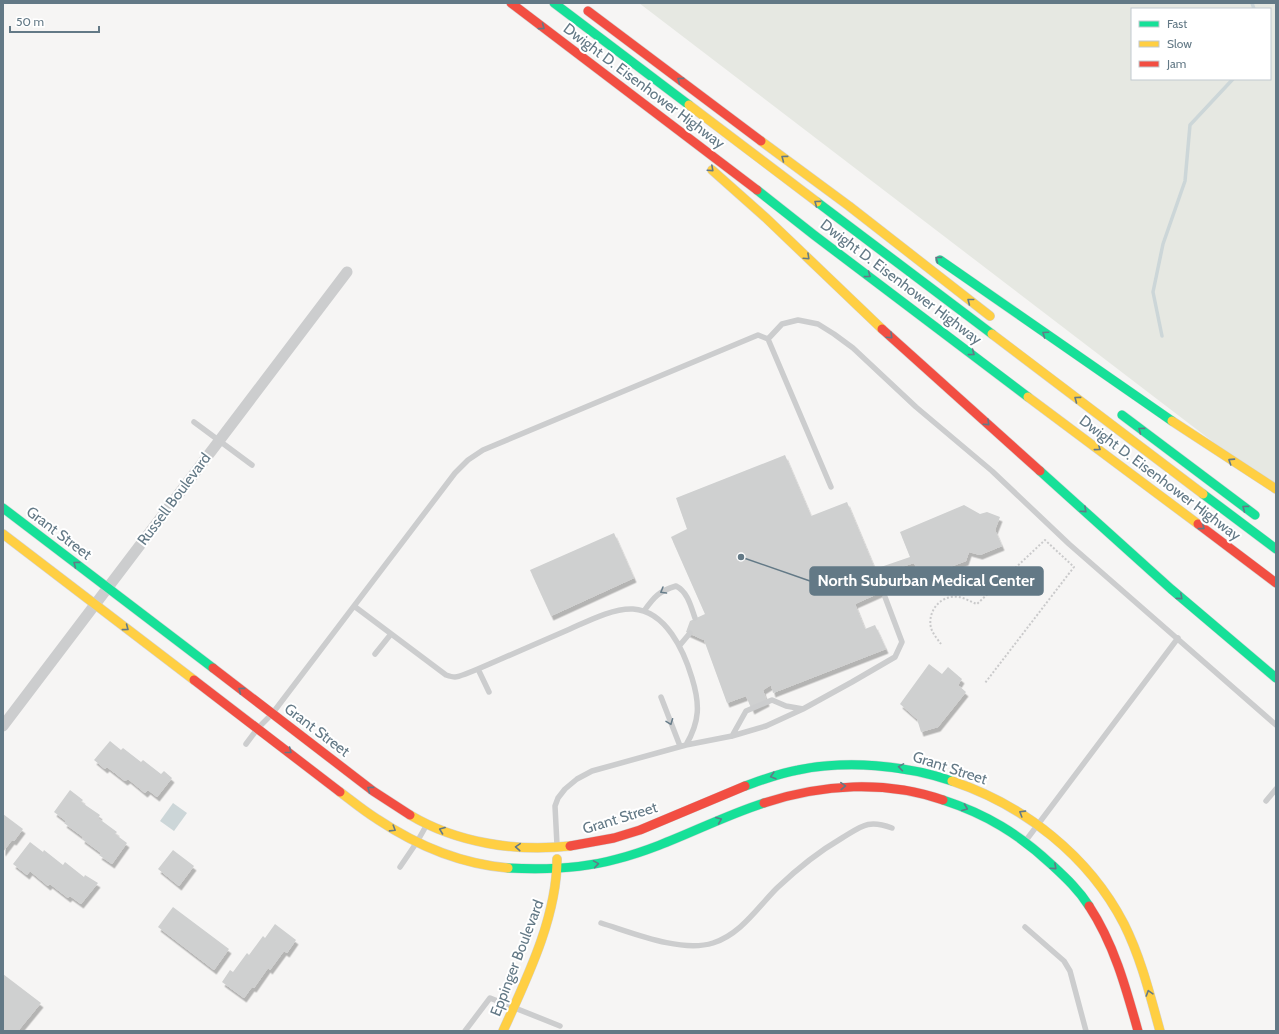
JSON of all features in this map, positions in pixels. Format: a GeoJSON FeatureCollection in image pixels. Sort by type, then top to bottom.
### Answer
{"type":"FeatureCollection","features":[{"type":"Feature","properties":{"kind":"main road","name":"Dwight D. Eisenhower Highway"},"geometry":{"type":"LineString","coordinates":[[511,3],[713,156],[814,235],[1276,583]]}},
{"type":"Feature","properties":{"kind":"main road"},"geometry":{"type":"LineString","coordinates":[[554,3],[1276,549]]}},
{"type":"Feature","properties":{"kind":"main road","name":"Dwight D. Eisenhower Highway"},"geometry":{"type":"LineString","coordinates":[[581,6],[849,206],[996,320]]}},
{"type":"Feature","properties":{"kind":"main road"},"geometry":{"type":"LineString","coordinates":[[609,78],[693,153]]}},
{"type":"Feature","properties":{"kind":"main road"},"geometry":{"type":"LineString","coordinates":[[704,163],[776,227],[896,342],[1171,589],[1276,678]]}},
{"type":"Feature","properties":{"kind":"main road"},"geometry":{"type":"LineString","coordinates":[[849,206],[882,219]]}},
{"type":"Feature","properties":{"kind":"main road"},"geometry":{"type":"LineString","coordinates":[[814,235],[869,265]]}},
{"type":"Feature","properties":{"kind":"main road"},"geometry":{"type":"LineString","coordinates":[[931,254],[1151,407],[1276,489]]}},
{"type":"Feature","properties":{"kind":"main road","name":"Dwight D. Eisenhower Highway"},"geometry":{"type":"LineString","coordinates":[[1116,410],[1264,522]]}},
{"type":"Feature","properties":{"kind":"main road","name":"Grant Street"},"geometry":{"type":"LineString","coordinates":[[3,508],[373,791],[410,815],[427,824],[456,835],[491,844],[520,847],[557,847],[601,841],[641,830],[771,777],[828,765],[886,765],[924,772],[988,794],[1026,816],[1061,842],[1098,884],[1132,941],[1142,968],[1160,1031]]}},
{"type":"Feature","properties":{"kind":"main road"},"geometry":{"type":"LineString","coordinates":[[3,534],[376,819],[417,842],[463,859],[485,864],[520,868],[558,868],[593,865],[627,857],[765,803],[795,793],[823,787],[843,786],[889,788],[934,796],[978,813],[1001,825],[1025,841],[1064,875],[1086,901],[1102,927],[1114,955],[1138,1031]]}},
{"type":"Feature","properties":{"kind":"main road","name":"Eppinger Boulevard"},"geometry":{"type":"LineString","coordinates":[[503,1031],[544,934],[552,911],[556,895],[558,868],[557,847]]}},
{"type":"Feature","properties":{"kind":"street","name":"Russell Boulevard"},"geometry":{"type":"LineString","coordinates":[[3,726],[346,272]]}},
{"type":"Feature","properties":{"kind":"lane"},"geometry":{"type":"LineString","coordinates":[[768,339],[782,324],[798,320],[818,324],[834,334],[872,364],[916,408],[992,471],[1069,544],[1276,725]]}},
{"type":"Feature","properties":{"kind":"lane"},"geometry":{"type":"LineString","coordinates":[[246,744],[258,728],[272,714],[455,473],[468,460],[483,450],[758,335],[768,339],[831,487]]}},
{"type":"Feature","properties":{"kind":"lane"},"geometry":{"type":"LineString","coordinates":[[194,422],[252,465]]}},
{"type":"Feature","properties":{"kind":"lane"},"geometry":{"type":"LineString","coordinates":[[644,611],[653,598],[665,589],[676,586],[681,588],[686,596],[695,618]]}},
{"type":"Feature","properties":{"kind":"lane"},"geometry":{"type":"LineString","coordinates":[[557,847],[555,806],[558,798],[565,789],[577,779],[592,771],[683,746],[732,736],[766,726],[803,709],[895,657],[902,642],[885,597]]}},
{"type":"Feature","properties":{"kind":"lane"},"geometry":{"type":"LineString","coordinates":[[354,606],[446,675],[455,677],[478,669],[606,613],[632,609],[644,611],[652,615],[667,627],[680,645],[691,672],[697,695],[697,719],[693,733],[683,746]]}},
{"type":"Feature","properties":{"kind":"lane"},"geometry":{"type":"LineString","coordinates":[[680,645],[690,633]]}},
{"type":"Feature","properties":{"kind":"lane"},"geometry":{"type":"LineString","coordinates":[[375,654],[392,634]]}},
{"type":"Feature","properties":{"kind":"lane"},"geometry":{"type":"LineString","coordinates":[[1025,841],[1178,638]]}},
{"type":"Feature","properties":{"kind":"lane"},"geometry":{"type":"LineString","coordinates":[[478,669],[489,692]]}},
{"type":"Feature","properties":{"kind":"lane"},"geometry":{"type":"LineString","coordinates":[[661,697],[683,746]]}},
{"type":"Feature","properties":{"kind":"lane"},"geometry":{"type":"LineString","coordinates":[[732,736],[746,711],[772,700],[786,706],[803,709]]}},
{"type":"Feature","properties":{"kind":"lane"},"geometry":{"type":"LineString","coordinates":[[1266,801],[1276,789]]}},
{"type":"Feature","properties":{"kind":"lane"},"geometry":{"type":"LineString","coordinates":[[601,923],[650,938],[685,946],[713,943],[733,934],[777,888],[811,857],[864,824],[879,823],[892,828]]}},
{"type":"Feature","properties":{"kind":"lane"},"geometry":{"type":"LineString","coordinates":[[400,866],[417,842],[427,824]]}},
{"type":"Feature","properties":{"kind":"lane"},"geometry":{"type":"LineString","coordinates":[[1025,927],[1058,954],[1070,971],[1086,1031]]}},
{"type":"Feature","properties":{"kind":"lane"},"geometry":{"type":"LineString","coordinates":[[465,1031],[490,998],[560,1026]]}},
{"type":"Feature","properties":{"kind":"path"},"geometry":{"type":"LineString","coordinates":[[941,644],[931,629],[931,616],[936,604],[947,598],[959,597],[977,604],[1045,540],[1074,567],[985,683]]}},
{"type":"Feature","properties":{"kind":"shaded area"},"geometry":{"type":"Polygon","coordinates":[[[639,3],[1276,3],[1276,490],[639,3]]]}},
{"type":"Feature","properties":{"kind":"shaded area"},"geometry":{"type":"Polygon","coordinates":[[[173,803],[187,813],[174,831],[160,821],[173,803]]]}},
{"type":"Feature","properties":{"kind":"building"},"geometry":{"type":"Polygon","coordinates":[[[785,455],[811,516],[847,502],[875,569],[910,557],[900,532],[964,505],[980,514],[987,512],[1000,517],[995,530],[1002,546],[980,555],[969,552],[966,561],[921,578],[914,563],[877,575],[884,591],[855,604],[865,629],[875,625],[886,649],[773,693],[771,685],[763,690],[767,702],[752,710],[746,696],[727,703],[704,640],[686,632],[690,621],[705,614],[671,537],[687,529],[676,498],[785,455]]]}},
{"type":"Feature","properties":{"kind":"building"},"geometry":{"type":"Polygon","coordinates":[[[614,533],[634,578],[551,616],[530,570],[614,533]]]}},
{"type":"Feature","properties":{"kind":"building"},"geometry":{"type":"Polygon","coordinates":[[[929,664],[942,674],[948,667],[962,679],[958,685],[966,692],[938,727],[921,732],[917,719],[900,704],[929,664]]]}},
{"type":"Feature","properties":{"kind":"building"},"geometry":{"type":"Polygon","coordinates":[[[110,741],[121,750],[123,748],[141,762],[143,760],[161,774],[164,771],[172,778],[157,797],[148,790],[145,793],[128,779],[125,781],[107,767],[105,769],[94,760],[110,741]]]}},
{"type":"Feature","properties":{"kind":"building"},"geometry":{"type":"Polygon","coordinates":[[[70,790],[83,800],[81,802],[100,815],[98,818],[117,832],[115,834],[127,843],[112,864],[99,855],[101,853],[82,839],[83,837],[64,823],[66,821],[54,812],[70,790]]]}},
{"type":"Feature","properties":{"kind":"building"},"geometry":{"type":"Polygon","coordinates":[[[3,814],[23,829],[3,852],[3,814]]]}},
{"type":"Feature","properties":{"kind":"building"},"geometry":{"type":"Polygon","coordinates":[[[30,842],[43,852],[44,850],[63,865],[65,862],[84,877],[85,875],[98,883],[81,904],[70,896],[68,898],[50,884],[48,886],[30,871],[27,875],[13,864],[30,842]]]}},
{"type":"Feature","properties":{"kind":"building"},"geometry":{"type":"Polygon","coordinates":[[[173,850],[194,866],[179,886],[158,869],[173,850]]]}},
{"type":"Feature","properties":{"kind":"building"},"geometry":{"type":"Polygon","coordinates":[[[173,907],[229,949],[214,970],[158,927],[173,907]]]}},
{"type":"Feature","properties":{"kind":"building"},"geometry":{"type":"Polygon","coordinates":[[[275,924],[296,940],[287,953],[284,951],[270,970],[268,968],[254,988],[252,987],[244,998],[222,982],[230,970],[233,972],[247,953],[249,955],[263,936],[265,938],[275,924]]]}},
{"type":"Feature","properties":{"kind":"building"},"geometry":{"type":"Polygon","coordinates":[[[3,974],[41,1003],[18,1031],[3,1030],[3,974]]]}},
{"type":"Feature","properties":{"kind":"waterway"},"geometry":{"type":"LineString","coordinates":[[1252,3],[1254,8]]}},
{"type":"Feature","properties":{"kind":"waterway"},"geometry":{"type":"LineString","coordinates":[[1162,336],[1153,292],[1163,244],[1185,181],[1190,125],[1232,80]]}},
{"type":"Feature","properties":{"kind":"traffic: fast"},"geometry":{"type":"LineString","coordinates":[[554,3],[689,105]]}},
{"type":"Feature","properties":{"kind":"traffic: fast"},"geometry":{"type":"LineString","coordinates":[[757,190],[1028,397]]}},
{"type":"Feature","properties":{"kind":"traffic: fast"},"geometry":{"type":"LineString","coordinates":[[817,202],[992,334]]}},
{"type":"Feature","properties":{"kind":"traffic: fast"},"geometry":{"type":"LineString","coordinates":[[940,260],[1172,421]]}},
{"type":"Feature","properties":{"kind":"traffic: fast"},"geometry":{"type":"LineString","coordinates":[[1122,415],[1255,515]]}},
{"type":"Feature","properties":{"kind":"traffic: fast"},"geometry":{"type":"LineString","coordinates":[[1040,471],[1171,589],[1276,678]]}},
{"type":"Feature","properties":{"kind":"traffic: fast"},"geometry":{"type":"LineString","coordinates":[[1203,494],[1276,549]]}},
{"type":"Feature","properties":{"kind":"traffic: fast"},"geometry":{"type":"LineString","coordinates":[[3,508],[213,668]]}},
{"type":"Feature","properties":{"kind":"traffic: fast"},"geometry":{"type":"LineString","coordinates":[[745,786],[791,771],[836,765],[896,768],[915,771],[952,781]]}},
{"type":"Feature","properties":{"kind":"traffic: fast"},"geometry":{"type":"LineString","coordinates":[[943,800],[988,819],[1027,844],[1067,879],[1089,906]]}},
{"type":"Feature","properties":{"kind":"traffic: fast"},"geometry":{"type":"LineString","coordinates":[[508,868],[535,869],[576,867],[617,859],[636,854],[673,840],[745,809],[764,803]]}},
{"type":"Feature","properties":{"kind":"traffic: slow"},"geometry":{"type":"LineString","coordinates":[[689,105],[817,202]]}},
{"type":"Feature","properties":{"kind":"traffic: slow"},"geometry":{"type":"LineString","coordinates":[[761,141],[849,206],[990,316]]}},
{"type":"Feature","properties":{"kind":"traffic: slow"},"geometry":{"type":"LineString","coordinates":[[712,170],[766,218],[882,329]]}},
{"type":"Feature","properties":{"kind":"traffic: slow"},"geometry":{"type":"LineString","coordinates":[[992,334],[1203,494]]}},
{"type":"Feature","properties":{"kind":"traffic: slow"},"geometry":{"type":"LineString","coordinates":[[1028,397],[1198,524]]}},
{"type":"Feature","properties":{"kind":"traffic: slow"},"geometry":{"type":"LineString","coordinates":[[1172,421],[1276,489]]}},
{"type":"Feature","properties":{"kind":"traffic: slow"},"geometry":{"type":"LineString","coordinates":[[3,534],[194,680]]}},
{"type":"Feature","properties":{"kind":"traffic: slow"},"geometry":{"type":"LineString","coordinates":[[952,781],[979,791],[1029,819],[1052,836],[1073,855],[1092,876],[1110,899],[1130,937],[1145,977],[1160,1031]]}},
{"type":"Feature","properties":{"kind":"traffic: slow"},"geometry":{"type":"LineString","coordinates":[[340,792],[377,819],[423,845],[456,858],[490,866],[508,868]]}},
{"type":"Feature","properties":{"kind":"traffic: slow"},"geometry":{"type":"LineString","coordinates":[[410,815],[428,825],[447,832],[467,839],[487,843],[529,848],[570,846]]}},
{"type":"Feature","properties":{"kind":"traffic: slow"},"geometry":{"type":"LineString","coordinates":[[503,1031],[531,969],[546,925],[556,881],[557,859]]}},
{"type":"Feature","properties":{"kind":"traffic: jam"},"geometry":{"type":"LineString","coordinates":[[511,3],[757,190]]}},
{"type":"Feature","properties":{"kind":"traffic: jam"},"geometry":{"type":"LineString","coordinates":[[588,11],[761,141]]}},
{"type":"Feature","properties":{"kind":"traffic: jam"},"geometry":{"type":"LineString","coordinates":[[882,329],[1040,471]]}},
{"type":"Feature","properties":{"kind":"traffic: jam"},"geometry":{"type":"LineString","coordinates":[[1198,524],[1276,583]]}},
{"type":"Feature","properties":{"kind":"traffic: jam"},"geometry":{"type":"LineString","coordinates":[[213,668],[373,791],[410,815]]}},
{"type":"Feature","properties":{"kind":"traffic: jam"},"geometry":{"type":"LineString","coordinates":[[194,680],[340,792]]}},
{"type":"Feature","properties":{"kind":"traffic: jam"},"geometry":{"type":"LineString","coordinates":[[570,846],[614,838],[640,830],[745,786]]}},
{"type":"Feature","properties":{"kind":"traffic: jam"},"geometry":{"type":"LineString","coordinates":[[764,803],[808,792],[831,788],[854,787],[899,789],[943,800]]}},
{"type":"Feature","properties":{"kind":"traffic: jam"},"geometry":{"type":"LineString","coordinates":[[1089,906],[1106,936],[1112,951],[1124,983],[1138,1031]]}},
{"type":"Feature","properties":{"kind":"place","name":"North Suburban Medical Center"},"geometry":{"type":"Point","coordinates":[741,557]}}]}
